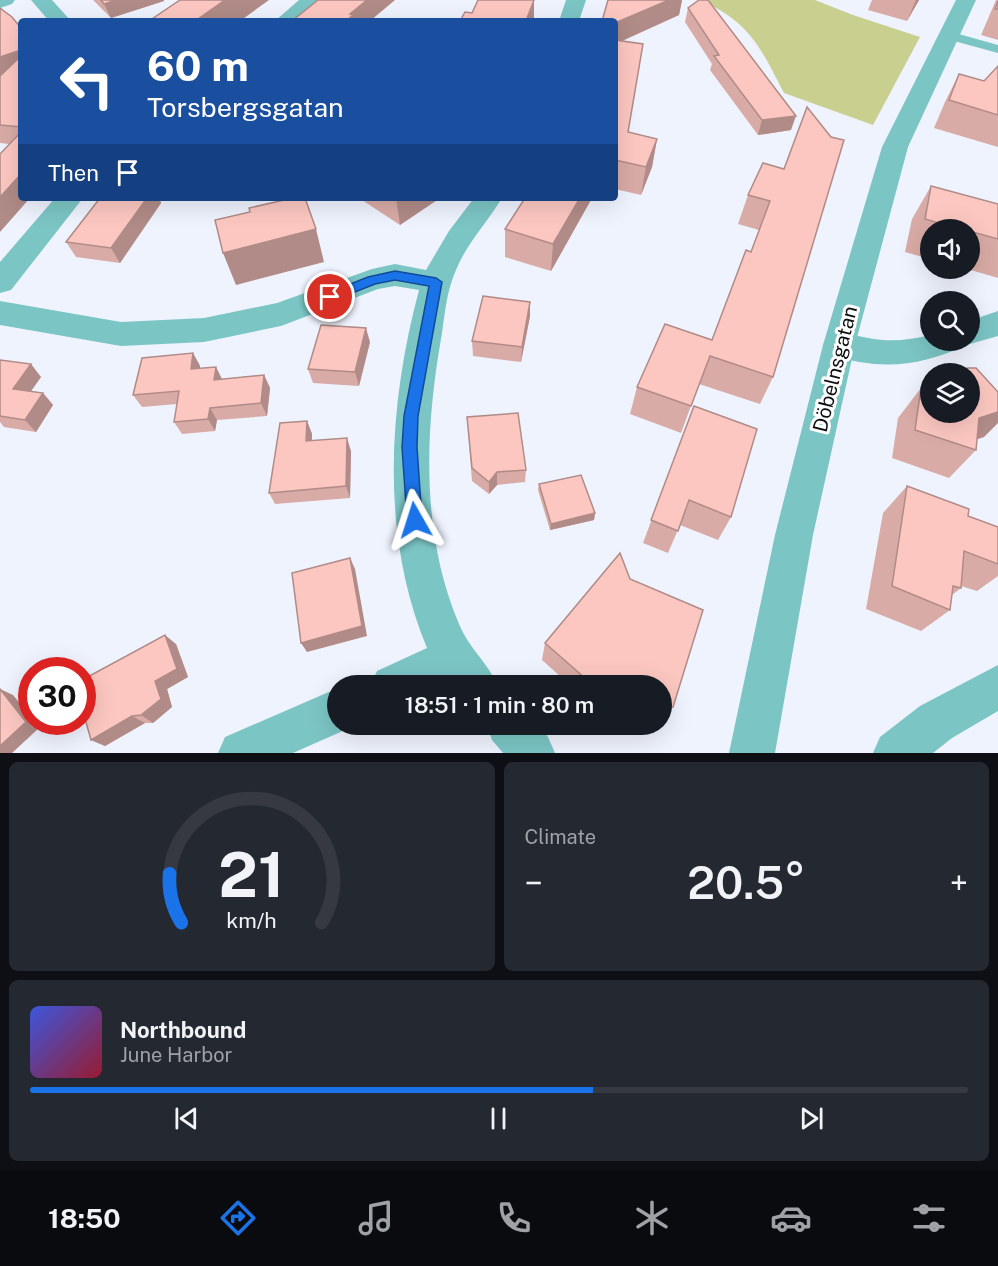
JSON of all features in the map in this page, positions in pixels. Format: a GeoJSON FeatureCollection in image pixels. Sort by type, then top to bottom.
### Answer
{"type":"FeatureCollection","features":[{"type":"Feature","properties":{"kind":"street"},"geometry":{"type":"LineString","coordinates":[[0,2],[5,0]]}},
{"type":"Feature","properties":{"kind":"street"},"geometry":{"type":"LineString","coordinates":[[41,0],[58,18]]}},
{"type":"Feature","properties":{"kind":"street"},"geometry":{"type":"LineString","coordinates":[[289,18],[312,0]]}},
{"type":"Feature","properties":{"kind":"street"},"geometry":{"type":"LineString","coordinates":[[570,18],[576,0]]}},
{"type":"Feature","properties":{"kind":"street","name":"Döbelnsgatan"},"geometry":{"type":"LineString","coordinates":[[752,753],[794,535],[839,345],[895,147],[966,0]]}},
{"type":"Feature","properties":{"kind":"street"},"geometry":{"type":"LineString","coordinates":[[0,282],[68,201]]}},
{"type":"Feature","properties":{"kind":"street"},"geometry":{"type":"LineString","coordinates":[[449,675],[465,672],[433,611],[420,558],[412,501],[411,416],[436,282],[450,253],[487,201]]}},
{"type":"Feature","properties":{"kind":"street"},"geometry":{"type":"LineString","coordinates":[[0,313],[121,334],[204,330],[281,314],[372,280],[395,275],[436,282]]}},
{"type":"Feature","properties":{"kind":"street"},"geometry":{"type":"LineString","coordinates":[[980,330],[998,323]]}},
{"type":"Feature","properties":{"kind":"street"},"geometry":{"type":"LineString","coordinates":[[839,345],[884,354],[920,350]]}},
{"type":"Feature","properties":{"kind":"street"},"geometry":{"type":"LineString","coordinates":[[896,753],[936,722],[998,687]]}},
{"type":"Feature","properties":{"kind":"street"},"geometry":{"type":"LineString","coordinates":[[241,753],[327,715]]}},
{"type":"Feature","properties":{"kind":"street"},"geometry":{"type":"LineString","coordinates":[[517,735],[532,753]]}},
{"type":"Feature","properties":{"kind":"lane"},"geometry":{"type":"LineString","coordinates":[[948,35],[998,49]]}},
{"type":"Feature","properties":{"kind":"green space"},"geometry":{"type":"Polygon","coordinates":[[[700,0],[815,0],[920,37],[873,125],[784,93],[752,38],[731,17],[700,0]]]}},
{"type":"Feature","properties":{"kind":"building"},"geometry":{"type":"Polygon","coordinates":[[[101,0],[116,0],[104,4],[101,0]]]}},
{"type":"Feature","properties":{"kind":"building"},"geometry":{"type":"Polygon","coordinates":[[[180,0],[225,0],[199,18],[153,18],[180,0]]]}},
{"type":"Feature","properties":{"kind":"building"},"geometry":{"type":"Polygon","coordinates":[[[318,0],[367,0],[350,14],[353,15],[350,18],[296,18],[318,0]]]}},
{"type":"Feature","properties":{"kind":"building"},"geometry":{"type":"Polygon","coordinates":[[[478,0],[534,0],[527,18],[462,18],[465,12],[472,13],[478,0]]]}},
{"type":"Feature","properties":{"kind":"building"},"geometry":{"type":"Polygon","coordinates":[[[608,0],[669,0],[618,22],[618,18],[603,18],[608,0]]]}},
{"type":"Feature","properties":{"kind":"building"},"geometry":{"type":"Polygon","coordinates":[[[699,0],[708,0],[796,116],[762,120],[714,56],[719,55],[688,8],[699,0]]]}},
{"type":"Feature","properties":{"kind":"building"},"geometry":{"type":"Polygon","coordinates":[[[0,8],[18,24],[18,51],[0,57],[0,8]]]}},
{"type":"Feature","properties":{"kind":"building"},"geometry":{"type":"Polygon","coordinates":[[[618,40],[643,44],[628,132],[657,139],[646,167],[618,161],[618,40]]]}},
{"type":"Feature","properties":{"kind":"building"},"geometry":{"type":"Polygon","coordinates":[[[18,59],[18,127],[0,125],[0,76],[18,59]]]}},
{"type":"Feature","properties":{"kind":"building"},"geometry":{"type":"Polygon","coordinates":[[[998,66],[998,115],[949,100],[959,74],[984,81],[998,66]]]}},
{"type":"Feature","properties":{"kind":"building"},"geometry":{"type":"Polygon","coordinates":[[[807,107],[831,137],[844,140],[773,377],[710,356],[691,406],[637,387],[665,324],[712,340],[746,250],[751,252],[770,201],[748,195],[763,163],[784,169],[807,107]]]}},
{"type":"Feature","properties":{"kind":"building"},"geometry":{"type":"Polygon","coordinates":[[[18,135],[18,177],[0,197],[0,154],[18,135]]]}},
{"type":"Feature","properties":{"kind":"building"},"geometry":{"type":"Polygon","coordinates":[[[931,186],[998,204],[998,239],[980,234],[980,219],[925,219],[931,186]]]}},
{"type":"Feature","properties":{"kind":"building"},"geometry":{"type":"Polygon","coordinates":[[[98,201],[145,201],[111,248],[66,242],[98,201]]]}},
{"type":"Feature","properties":{"kind":"building"},"geometry":{"type":"Polygon","coordinates":[[[280,201],[306,201],[316,229],[223,253],[215,220],[250,212],[249,208],[280,201]]]}},
{"type":"Feature","properties":{"kind":"building"},"geometry":{"type":"Polygon","coordinates":[[[523,201],[578,201],[553,244],[505,229],[523,201]]]}},
{"type":"Feature","properties":{"kind":"building"},"geometry":{"type":"Polygon","coordinates":[[[483,296],[530,302],[522,347],[472,341],[483,296]]]}},
{"type":"Feature","properties":{"kind":"building"},"geometry":{"type":"Polygon","coordinates":[[[321,325],[366,328],[355,372],[308,369],[321,325]]]}},
{"type":"Feature","properties":{"kind":"building"},"geometry":{"type":"Polygon","coordinates":[[[193,353],[191,369],[216,367],[214,380],[264,375],[261,403],[210,408],[208,419],[174,422],[179,391],[133,395],[142,358],[193,353]]]}},
{"type":"Feature","properties":{"kind":"building"},"geometry":{"type":"Polygon","coordinates":[[[0,360],[31,364],[13,389],[43,393],[25,420],[0,416],[0,360]]]}},
{"type":"Feature","properties":{"kind":"building"},"geometry":{"type":"Polygon","coordinates":[[[980,372],[998,392],[998,412],[980,418],[980,372]]]}},
{"type":"Feature","properties":{"kind":"building"},"geometry":{"type":"Polygon","coordinates":[[[920,395],[920,423],[979,423],[976,450],[915,430],[920,395]]]}},
{"type":"Feature","properties":{"kind":"building"},"geometry":{"type":"Polygon","coordinates":[[[694,406],[757,429],[731,517],[689,500],[678,531],[651,520],[694,406]]]}},
{"type":"Feature","properties":{"kind":"building"},"geometry":{"type":"Polygon","coordinates":[[[518,413],[526,470],[497,472],[489,482],[472,468],[467,417],[518,413]]]}},
{"type":"Feature","properties":{"kind":"building"},"geometry":{"type":"Polygon","coordinates":[[[307,421],[306,441],[347,438],[346,486],[269,493],[280,423],[307,421]]]}},
{"type":"Feature","properties":{"kind":"building"},"geometry":{"type":"Polygon","coordinates":[[[581,475],[595,513],[551,524],[539,484],[581,475]]]}},
{"type":"Feature","properties":{"kind":"building"},"geometry":{"type":"Polygon","coordinates":[[[907,486],[969,509],[968,516],[998,527],[998,564],[964,551],[961,588],[953,586],[950,610],[892,586],[907,486]]]}},
{"type":"Feature","properties":{"kind":"building"},"geometry":{"type":"Polygon","coordinates":[[[620,553],[630,579],[703,610],[673,707],[672,675],[581,675],[545,643],[620,553]]]}},
{"type":"Feature","properties":{"kind":"building"},"geometry":{"type":"Polygon","coordinates":[[[350,558],[362,626],[301,643],[292,573],[350,558]]]}},
{"type":"Feature","properties":{"kind":"building"},"geometry":{"type":"Polygon","coordinates":[[[165,635],[177,669],[155,681],[161,699],[141,715],[132,716],[91,740],[90,735],[96,735],[96,672],[165,635]]]}},
{"type":"Feature","properties":{"kind":"building"},"geometry":{"type":"Polygon","coordinates":[[[0,689],[18,712],[18,729],[0,746],[0,689]]]}},
{"type":"Feature","properties":{"kind":"route"},"geometry":{"type":"LineString","coordinates":[[330,297],[372,280],[395,275],[436,282],[411,416],[412,501],[415,520]]}}]}
